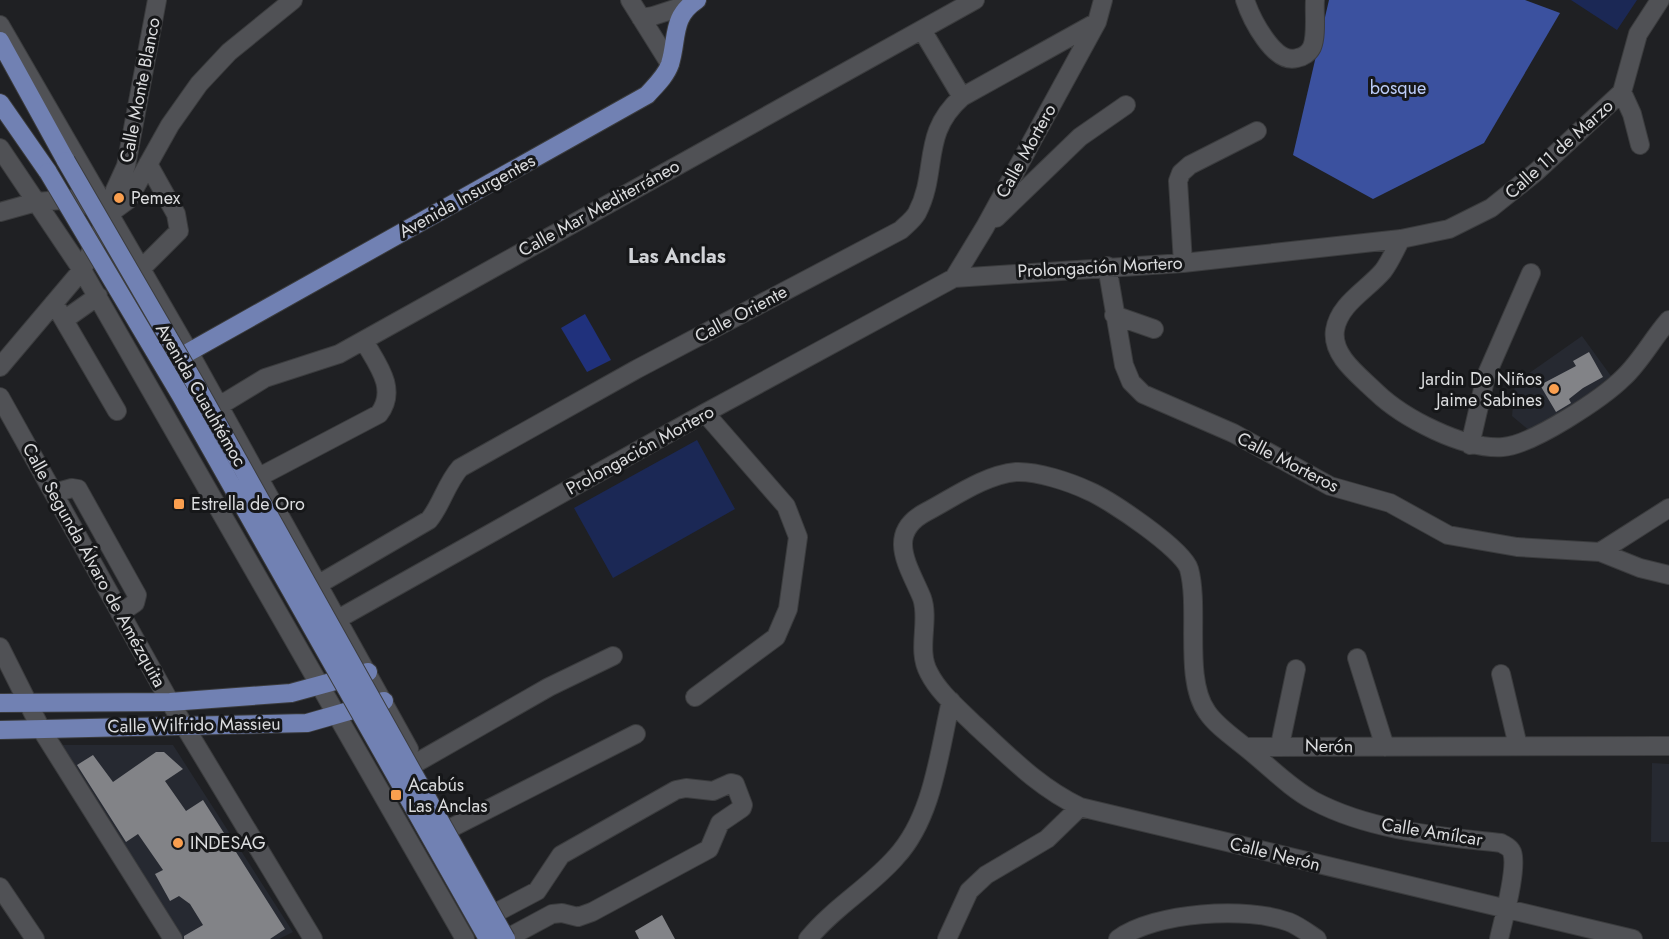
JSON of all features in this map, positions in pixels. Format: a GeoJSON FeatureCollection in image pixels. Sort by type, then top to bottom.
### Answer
{"type":"FeatureCollection","features":[{"type":"Feature","properties":{"kind":"main road","name":"Avenida Insurgentes"},"geometry":{"type":"LineString","coordinates":[[189,352],[647,95],[664,76],[670,64],[675,28],[681,14],[695,1]]}},
{"type":"Feature","properties":{"kind":"main road","name":"Avenida Cuauhtémoc"},"geometry":{"type":"LineString","coordinates":[[0,41],[66,161],[512,938]]}},
{"type":"Feature","properties":{"kind":"main road","name":"Avenida Cuauhtémoc"},"geometry":{"type":"LineString","coordinates":[[0,103],[48,172],[181,396],[488,939]]}},
{"type":"Feature","properties":{"kind":"main road","name":"Calle Wilfrido Massieu"},"geometry":{"type":"LineString","coordinates":[[0,703],[170,702],[291,693],[368,672]]}},
{"type":"Feature","properties":{"kind":"main road","name":"Calle Wilfrido Massieu"},"geometry":{"type":"LineString","coordinates":[[0,730],[307,723],[384,701]]}},
{"type":"Feature","properties":{"kind":"street","name":"Calle Monte Blanco"},"geometry":{"type":"LineString","coordinates":[[109,214],[115,190],[126,166],[157,0]]}},
{"type":"Feature","properties":{"kind":"street"},"geometry":{"type":"LineString","coordinates":[[0,367],[82,270],[109,214],[128,200],[170,125],[199,84],[229,52],[293,0]]}},
{"type":"Feature","properties":{"kind":"street"},"geometry":{"type":"LineString","coordinates":[[630,0],[670,64]]}},
{"type":"Feature","properties":{"kind":"street","name":"Calle Mar Mediterráneo"},"geometry":{"type":"LineString","coordinates":[[219,406],[265,378],[339,354],[364,341],[975,0]]}},
{"type":"Feature","properties":{"kind":"street"},"geometry":{"type":"LineString","coordinates":[[1097,22],[1103,0]]}},
{"type":"Feature","properties":{"kind":"street"},"geometry":{"type":"LineString","coordinates":[[1245,0],[1258,27],[1280,57],[1288,60],[1306,54],[1312,46],[1315,0]]}},
{"type":"Feature","properties":{"kind":"street","name":"Calle 11 de Marzo"},"geometry":{"type":"LineString","coordinates":[[1401,239],[1449,229],[1491,208],[1536,172],[1622,92],[1638,34],[1649,13],[1660,0]]}},
{"type":"Feature","properties":{"kind":"street"},"geometry":{"type":"LineString","coordinates":[[641,18],[695,1]]}},
{"type":"Feature","properties":{"kind":"street","name":"Calle Oriente"},"geometry":{"type":"LineString","coordinates":[[319,584],[429,520],[436,511],[450,479],[460,468],[637,369],[901,230],[916,215],[923,196],[934,138],[942,120],[962,97],[1097,22]]}},
{"type":"Feature","properties":{"kind":"street","name":"Calle Mortero"},"geometry":{"type":"LineString","coordinates":[[954,278],[985,227],[1097,22]]}},
{"type":"Feature","properties":{"kind":"street"},"geometry":{"type":"LineString","coordinates":[[0,25],[189,352],[384,701],[512,938],[552,914],[562,913],[578,917],[592,912],[710,849],[720,823],[742,808],[735,784],[731,783],[713,791],[686,788],[676,790],[561,855],[537,891],[499,911]]}},
{"type":"Feature","properties":{"kind":"street"},"geometry":{"type":"LineString","coordinates":[[922,30],[962,97]]}},
{"type":"Feature","properties":{"kind":"street"},"geometry":{"type":"LineString","coordinates":[[1622,92],[1632,114],[1640,145]]}},
{"type":"Feature","properties":{"kind":"street"},"geometry":{"type":"LineString","coordinates":[[985,227],[1080,137],[1125,105]]}},
{"type":"Feature","properties":{"kind":"street"},"geometry":{"type":"LineString","coordinates":[[1183,262],[1178,181],[1181,173],[1190,165],[1257,130]]}},
{"type":"Feature","properties":{"kind":"street"},"geometry":{"type":"LineString","coordinates":[[0,179],[3,154]]}},
{"type":"Feature","properties":{"kind":"street"},"geometry":{"type":"LineString","coordinates":[[3,154],[98,296],[465,939]]}},
{"type":"Feature","properties":{"kind":"street"},"geometry":{"type":"LineString","coordinates":[[141,269],[179,231],[176,214],[148,164]]}},
{"type":"Feature","properties":{"kind":"street"},"geometry":{"type":"LineString","coordinates":[[0,212],[36,201],[74,199],[109,214]]}},
{"type":"Feature","properties":{"kind":"street"},"geometry":{"type":"LineString","coordinates":[[1401,239],[1383,270],[1338,319],[1334,332],[1336,347],[1345,361],[1390,406],[1470,445],[1504,447],[1538,435],[1589,406],[1625,376],[1669,320]]}},
{"type":"Feature","properties":{"kind":"street","name":"Prolongación Mortero"},"geometry":{"type":"LineString","coordinates":[[338,619],[705,413],[954,278],[1183,262],[1401,239]]}},
{"type":"Feature","properties":{"kind":"street","name":"Calle Morteros"},"geometry":{"type":"LineString","coordinates":[[1107,266],[1124,365],[1131,382],[1143,394],[1233,434],[1330,486],[1390,503],[1448,535],[1517,547],[1600,552],[1640,568],[1669,575]]}},
{"type":"Feature","properties":{"kind":"street"},"geometry":{"type":"LineString","coordinates":[[1470,445],[1486,376],[1531,273]]}},
{"type":"Feature","properties":{"kind":"street"},"geometry":{"type":"LineString","coordinates":[[64,320],[98,296]]}},
{"type":"Feature","properties":{"kind":"street"},"geometry":{"type":"LineString","coordinates":[[54,303],[117,411]]}},
{"type":"Feature","properties":{"kind":"street"},"geometry":{"type":"LineString","coordinates":[[1114,315],[1154,329]]}},
{"type":"Feature","properties":{"kind":"street"},"geometry":{"type":"LineString","coordinates":[[259,477],[380,414],[387,403],[389,389],[364,341]]}},
{"type":"Feature","properties":{"kind":"street","name":"Calle Segunda Álvaro de Amézquita"},"geometry":{"type":"LineString","coordinates":[[0,397],[170,702],[306,937]]}},
{"type":"Feature","properties":{"kind":"street"},"geometry":{"type":"LineString","coordinates":[[695,697],[776,637],[788,609],[798,537],[786,506],[705,413]]}},
{"type":"Feature","properties":{"kind":"street","name":"Calle Nerón"},"geometry":{"type":"LineString","coordinates":[[1246,747],[1207,714],[1199,699],[1196,681],[1192,581],[1188,564],[1177,551],[1109,501],[1087,490],[1018,472],[993,477],[918,516],[909,526],[903,540],[903,558],[923,602],[924,660],[928,673],[951,701],[1038,784],[1080,807],[1633,939]]}},
{"type":"Feature","properties":{"kind":"street"},"geometry":{"type":"LineString","coordinates":[[1600,552],[1669,508]]}},
{"type":"Feature","properties":{"kind":"street"},"geometry":{"type":"LineString","coordinates":[[0,647],[41,729],[173,939]]}},
{"type":"Feature","properties":{"kind":"street"},"geometry":{"type":"LineString","coordinates":[[417,763],[549,687],[613,656]]}},
{"type":"Feature","properties":{"kind":"street"},"geometry":{"type":"LineString","coordinates":[[1357,658],[1385,747]]}},
{"type":"Feature","properties":{"kind":"street"},"geometry":{"type":"LineString","coordinates":[[1280,746],[1296,669]]}},
{"type":"Feature","properties":{"kind":"street"},"geometry":{"type":"LineString","coordinates":[[1501,674],[1518,746]]}},
{"type":"Feature","properties":{"kind":"street"},"geometry":{"type":"LineString","coordinates":[[808,939],[826,917],[896,857],[914,831],[928,799],[951,701]]}},
{"type":"Feature","properties":{"kind":"street"},"geometry":{"type":"LineString","coordinates":[[453,827],[636,734]]}},
{"type":"Feature","properties":{"kind":"street","name":"Nerón"},"geometry":{"type":"LineString","coordinates":[[1246,747],[1669,746]]}},
{"type":"Feature","properties":{"kind":"street","name":"Calle Amílcar"},"geometry":{"type":"LineString","coordinates":[[1246,747],[1276,775],[1315,801],[1381,826],[1501,843],[1509,848],[1513,854],[1499,939]]}},
{"type":"Feature","properties":{"kind":"street"},"geometry":{"type":"LineString","coordinates":[[947,939],[969,891],[986,875],[1047,839],[1080,807]]}},
{"type":"Feature","properties":{"kind":"street"},"geometry":{"type":"LineString","coordinates":[[0,887],[35,939]]}},
{"type":"Feature","properties":{"kind":"street"},"geometry":{"type":"LineString","coordinates":[[1118,939],[1154,923],[1191,916],[1242,913],[1288,922],[1317,939]]}},
{"type":"Feature","properties":{"kind":"shaded area"},"geometry":{"type":"Polygon","coordinates":[[[1571,0],[1637,0],[1617,30],[1571,0]]]}},
{"type":"Feature","properties":{"kind":"shaded area"},"geometry":{"type":"Polygon","coordinates":[[[585,314],[611,360],[587,372],[561,328],[585,314]]]}},
{"type":"Feature","properties":{"kind":"shaded area","name":"Jardin De Niños Jaime Sabines"},"geometry":{"type":"Polygon","coordinates":[[[1582,336],[1611,376],[1574,405],[1531,432],[1512,416],[1515,383],[1582,336]]]}},
{"type":"Feature","properties":{"kind":"shaded area"},"geometry":{"type":"Polygon","coordinates":[[[697,440],[735,509],[613,578],[574,508],[697,440]]]}},
{"type":"Feature","properties":{"kind":"shaded area","name":"INDESAG"},"geometry":{"type":"Polygon","coordinates":[[[63,745],[173,745],[293,932],[279,939],[181,939],[62,755],[63,745]]]}},
{"type":"Feature","properties":{"kind":"shaded area"},"geometry":{"type":"Polygon","coordinates":[[[1652,763],[1669,764],[1669,842],[1651,842],[1652,763]]]}},
{"type":"Feature","properties":{"kind":"green space","name":"bosque"},"geometry":{"type":"Polygon","coordinates":[[[1329,0],[1525,0],[1560,13],[1484,143],[1373,199],[1293,155],[1329,0]]]}},
{"type":"Feature","properties":{"kind":"building"},"geometry":{"type":"Polygon","coordinates":[[[1589,352],[1603,377],[1583,388],[1569,399],[1571,403],[1556,412],[1540,385],[1576,366],[1573,361],[1589,352]]]}},
{"type":"Feature","properties":{"kind":"building","name":"INDESAG"},"geometry":{"type":"Polygon","coordinates":[[[156,752],[164,752],[183,769],[165,781],[186,811],[203,800],[285,929],[270,939],[184,939],[184,936],[203,925],[190,904],[179,896],[170,901],[155,874],[163,870],[138,834],[126,842],[77,765],[93,755],[113,782],[156,752]]]}},
{"type":"Feature","properties":{"kind":"building"},"geometry":{"type":"Polygon","coordinates":[[[662,915],[675,939],[639,939],[635,931],[662,915]]]}},
{"type":"Feature","properties":{"kind":"place","name":"Pemex"},"geometry":{"type":"Point","coordinates":[119,198]}},
{"type":"Feature","properties":{"kind":"place","name":"Jardin De Niños Jaime Sabines"},"geometry":{"type":"Point","coordinates":[1554,389]}},
{"type":"Feature","properties":{"kind":"place","name":"Estrella de Oro"},"geometry":{"type":"Point","coordinates":[179,504]}},
{"type":"Feature","properties":{"kind":"place","name":"Acabús Las Anclas"},"geometry":{"type":"Point","coordinates":[396,795]}},
{"type":"Feature","properties":{"kind":"place","name":"INDESAG"},"geometry":{"type":"Point","coordinates":[178,843]}},
{"type":"Feature","properties":{"kind":"district","name":"Las Anclas"},"geometry":{"type":"Point","coordinates":[677,256]}}]}
